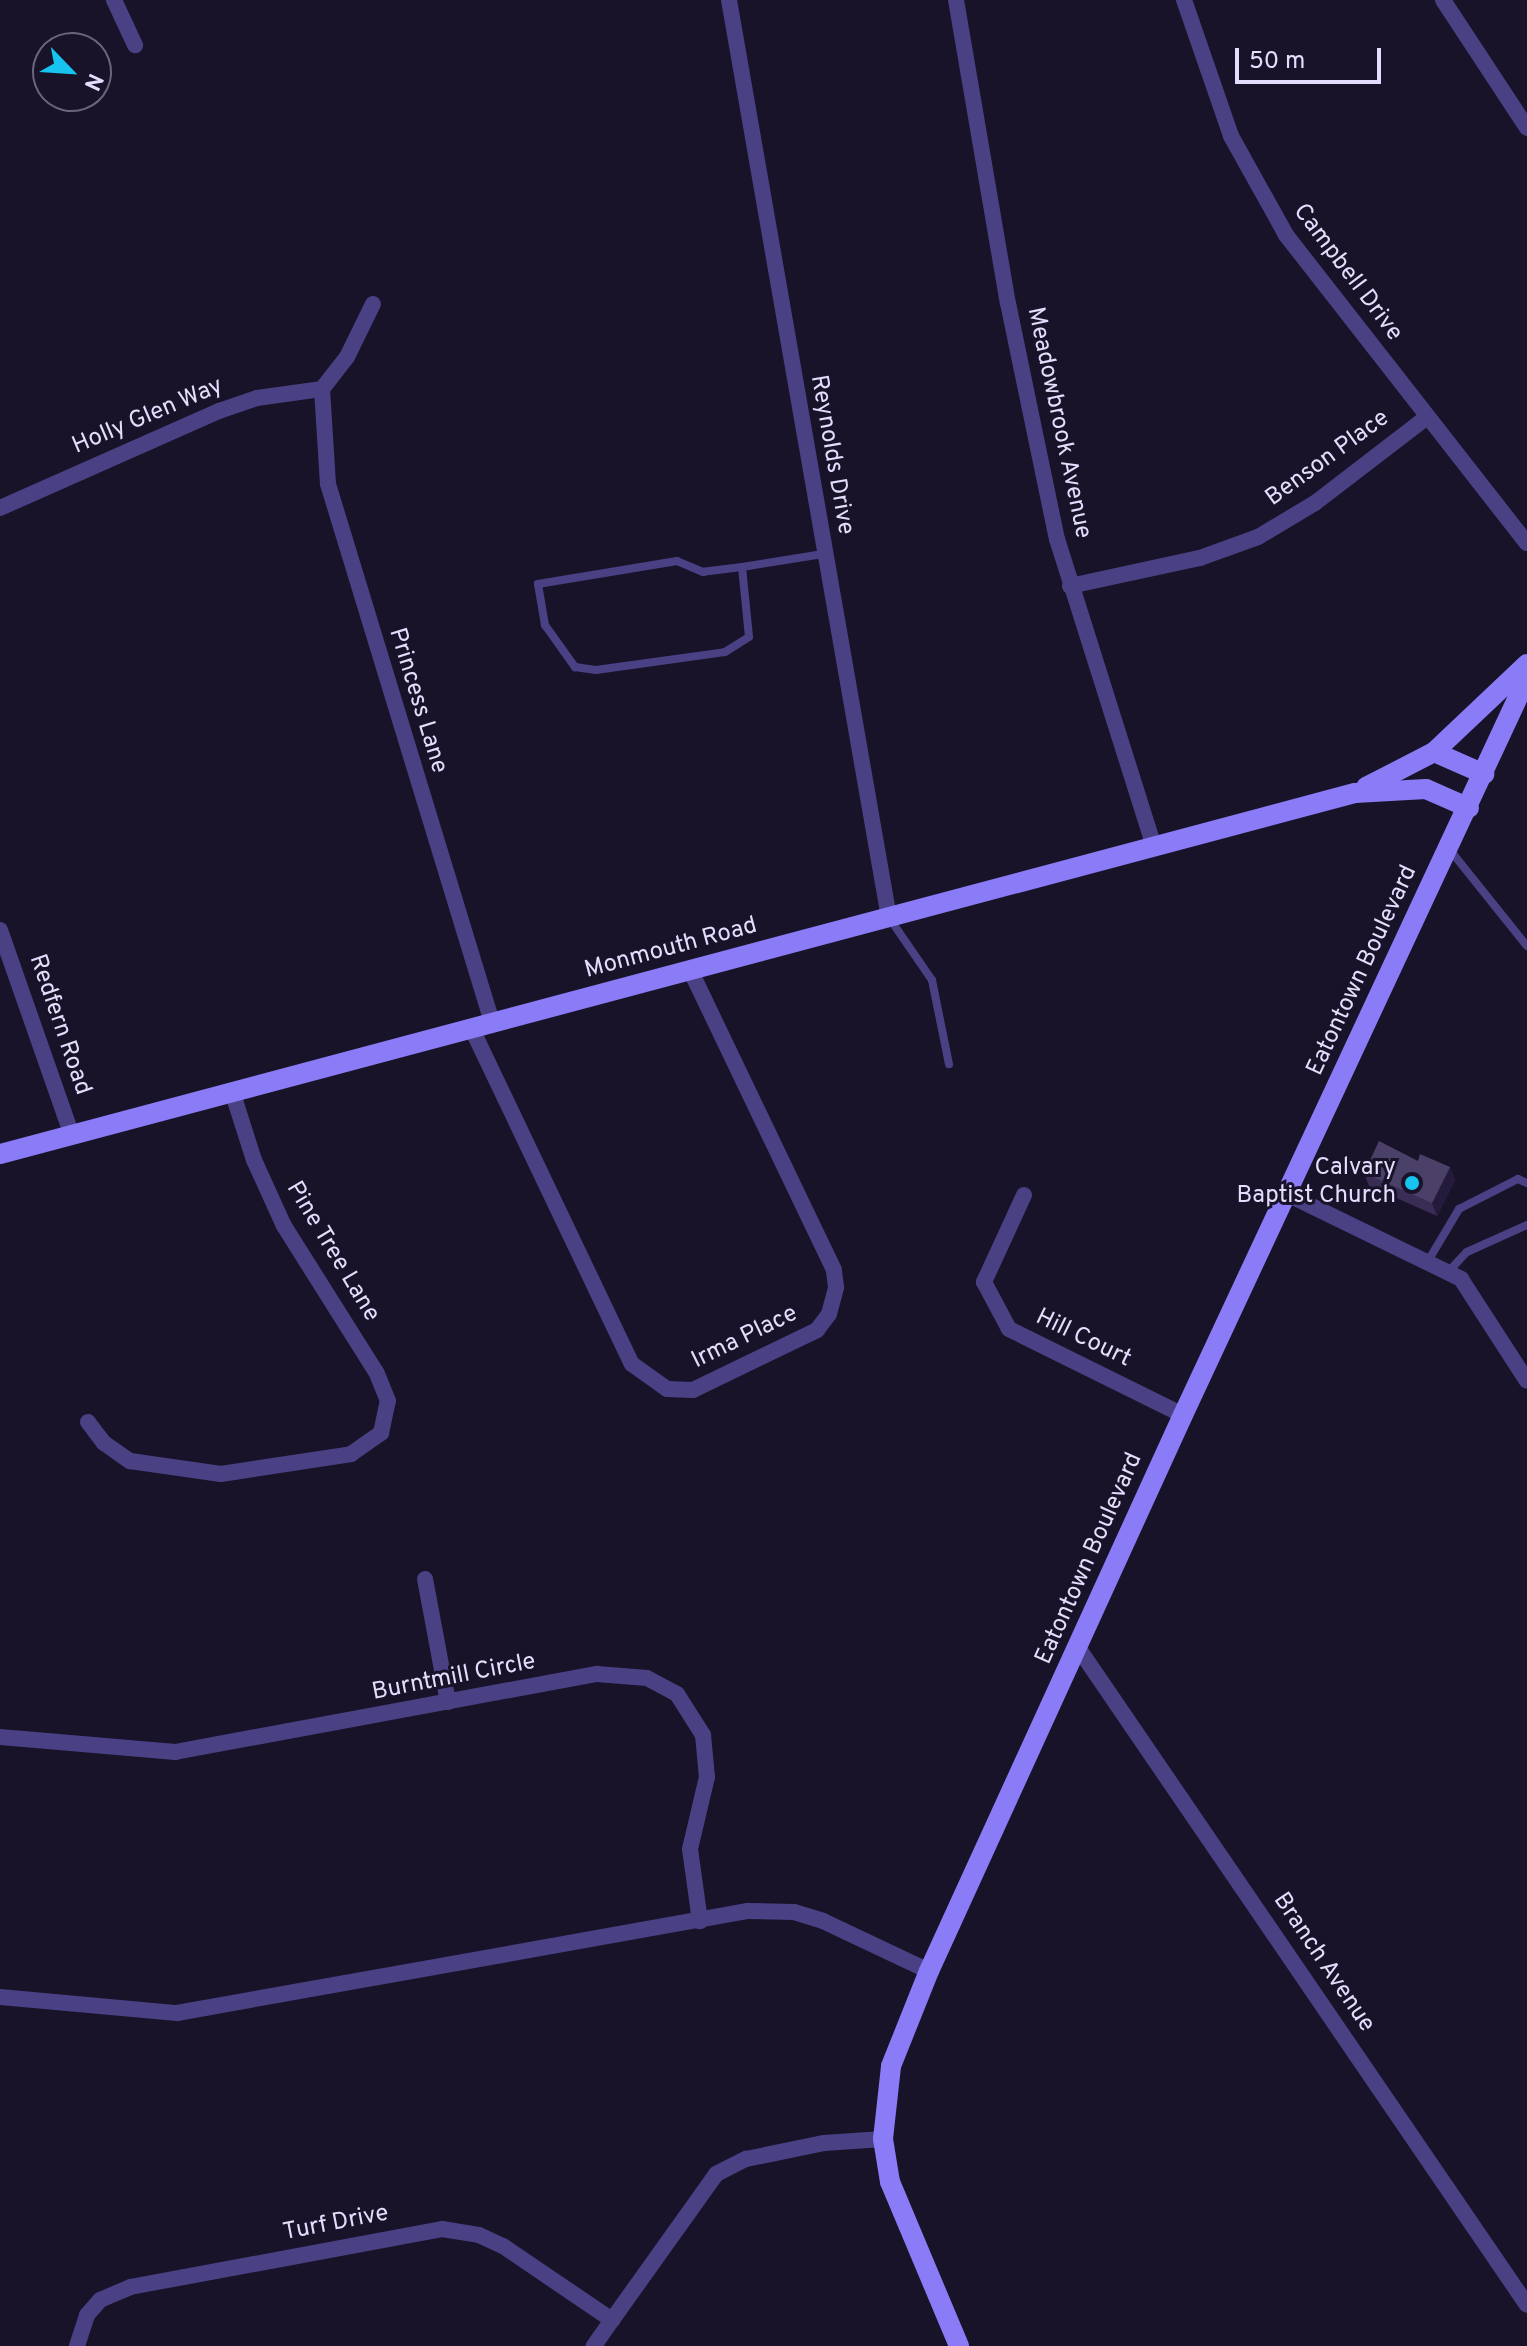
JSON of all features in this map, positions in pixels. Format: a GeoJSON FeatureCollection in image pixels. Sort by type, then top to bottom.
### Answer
{"type":"FeatureCollection","features":[{"type":"Feature","properties":{"kind":"main road","name":"Monmouth Road"},"geometry":{"type":"LineString","coordinates":[[1355,793],[1434,752],[1527,664]]}},
{"type":"Feature","properties":{"kind":"main road","name":"Eatontown Boulevard"},"geometry":{"type":"LineString","coordinates":[[959,2346],[902,2219],[883,2139],[891,2066],[929,1971],[1079,1649],[1183,1415],[1469,808],[1527,678]]}},
{"type":"Feature","properties":{"kind":"main road"},"geometry":{"type":"LineString","coordinates":[[1434,752],[1484,774]]}},
{"type":"Feature","properties":{"kind":"main road","name":"Monmouth Road"},"geometry":{"type":"LineString","coordinates":[[0,1154],[1355,793],[1426,789],[1469,808]]}},
{"type":"Feature","properties":{"kind":"street"},"geometry":{"type":"LineString","coordinates":[[114,0],[135,45]]}},
{"type":"Feature","properties":{"kind":"street","name":"Reynolds Drive"},"geometry":{"type":"LineString","coordinates":[[729,0],[823,554],[889,918]]}},
{"type":"Feature","properties":{"kind":"street","name":"Meadowbrook Avenue"},"geometry":{"type":"LineString","coordinates":[[956,0],[1008,303],[1070,586],[1154,846]]}},
{"type":"Feature","properties":{"kind":"street","name":"Campbell Drive"},"geometry":{"type":"LineString","coordinates":[[1184,0],[1226,122],[1256,185],[1296,248],[1527,543]]}},
{"type":"Feature","properties":{"kind":"street"},"geometry":{"type":"LineString","coordinates":[[1443,0],[1527,128]]}},
{"type":"Feature","properties":{"kind":"street"},"geometry":{"type":"LineString","coordinates":[[322,389],[347,357],[373,304]]}},
{"type":"Feature","properties":{"kind":"street","name":"Holly Glen Way"},"geometry":{"type":"LineString","coordinates":[[0,508],[219,411],[257,398],[322,389]]}},
{"type":"Feature","properties":{"kind":"street","name":"Princess Lane"},"geometry":{"type":"LineString","coordinates":[[322,389],[328,484],[492,1022]]}},
{"type":"Feature","properties":{"kind":"street","name":"Benson Place"},"geometry":{"type":"LineString","coordinates":[[1070,586],[1200,558],[1258,537],[1315,503],[1427,417]]}},
{"type":"Feature","properties":{"kind":"street","name":"Redfern Road"},"geometry":{"type":"LineString","coordinates":[[0,930],[72,1136]]}},
{"type":"Feature","properties":{"kind":"street","name":"Irma Place"},"geometry":{"type":"LineString","coordinates":[[471,1027],[632,1364],[651,1383],[693,1390],[817,1330],[829,1314],[836,1287],[834,1270],[690,970]]}},
{"type":"Feature","properties":{"kind":"street","name":"Pine Tree Lane"},"geometry":{"type":"LineString","coordinates":[[88,1422],[104,1443],[130,1461],[180,1472],[221,1474],[351,1454],[381,1433],[388,1401],[376,1372],[278,1215],[233,1094]]}},
{"type":"Feature","properties":{"kind":"street"},"geometry":{"type":"LineString","coordinates":[[1287,1194],[1449,1271],[1473,1292],[1527,1381]]}},
{"type":"Feature","properties":{"kind":"street","name":"Hill Court"},"geometry":{"type":"LineString","coordinates":[[1024,1195],[984,1282],[1009,1329],[1183,1415]]}},
{"type":"Feature","properties":{"kind":"street"},"geometry":{"type":"LineString","coordinates":[[425,1579],[448,1702]]}},
{"type":"Feature","properties":{"kind":"street","name":"Branch Avenue"},"geometry":{"type":"LineString","coordinates":[[1079,1649],[1527,2305]]}},
{"type":"Feature","properties":{"kind":"street","name":"Burntmill Circle"},"geometry":{"type":"LineString","coordinates":[[0,1737],[175,1752],[610,1673],[647,1678],[677,1694],[697,1719],[707,1754],[690,1849],[700,1921]]}},
{"type":"Feature","properties":{"kind":"street"},"geometry":{"type":"LineString","coordinates":[[0,1997],[177,2013],[748,1911],[794,1912],[929,1971]]}},
{"type":"Feature","properties":{"kind":"street"},"geometry":{"type":"LineString","coordinates":[[594,2346],[704,2187],[730,2165],[824,2143],[883,2139]]}},
{"type":"Feature","properties":{"kind":"street","name":"Turf Drive"},"geometry":{"type":"LineString","coordinates":[[77,2346],[87,2315],[100,2300],[130,2287],[442,2229],[479,2235],[503,2246],[612,2320]]}},
{"type":"Feature","properties":{"kind":"lane"},"geometry":{"type":"LineString","coordinates":[[742,567],[749,637],[725,652],[586,669],[575,667],[559,651],[545,625],[538,584],[677,561],[703,572],[823,554]]}},
{"type":"Feature","properties":{"kind":"lane"},"geometry":{"type":"LineString","coordinates":[[1449,850],[1527,946]]}},
{"type":"Feature","properties":{"kind":"lane"},"geometry":{"type":"LineString","coordinates":[[889,918],[932,980],[949,1064]]}},
{"type":"Feature","properties":{"kind":"lane"},"geometry":{"type":"LineString","coordinates":[[1428,1261],[1459,1209],[1518,1179],[1527,1183]]}},
{"type":"Feature","properties":{"kind":"lane"},"geometry":{"type":"LineString","coordinates":[[1449,1271],[1467,1252],[1527,1225]]}},
{"type":"Feature","properties":{"kind":"building","name":"Calvary Baptist Church"},"geometry":{"type":"Polygon","coordinates":[[[1379,1141],[1418,1161],[1420,1154],[1450,1167],[1432,1203],[1364,1173],[1379,1141]]]}},
{"type":"Feature","properties":{"kind":"place","name":"Calvary Baptist Church"},"geometry":{"type":"Point","coordinates":[1412,1183]}}]}
